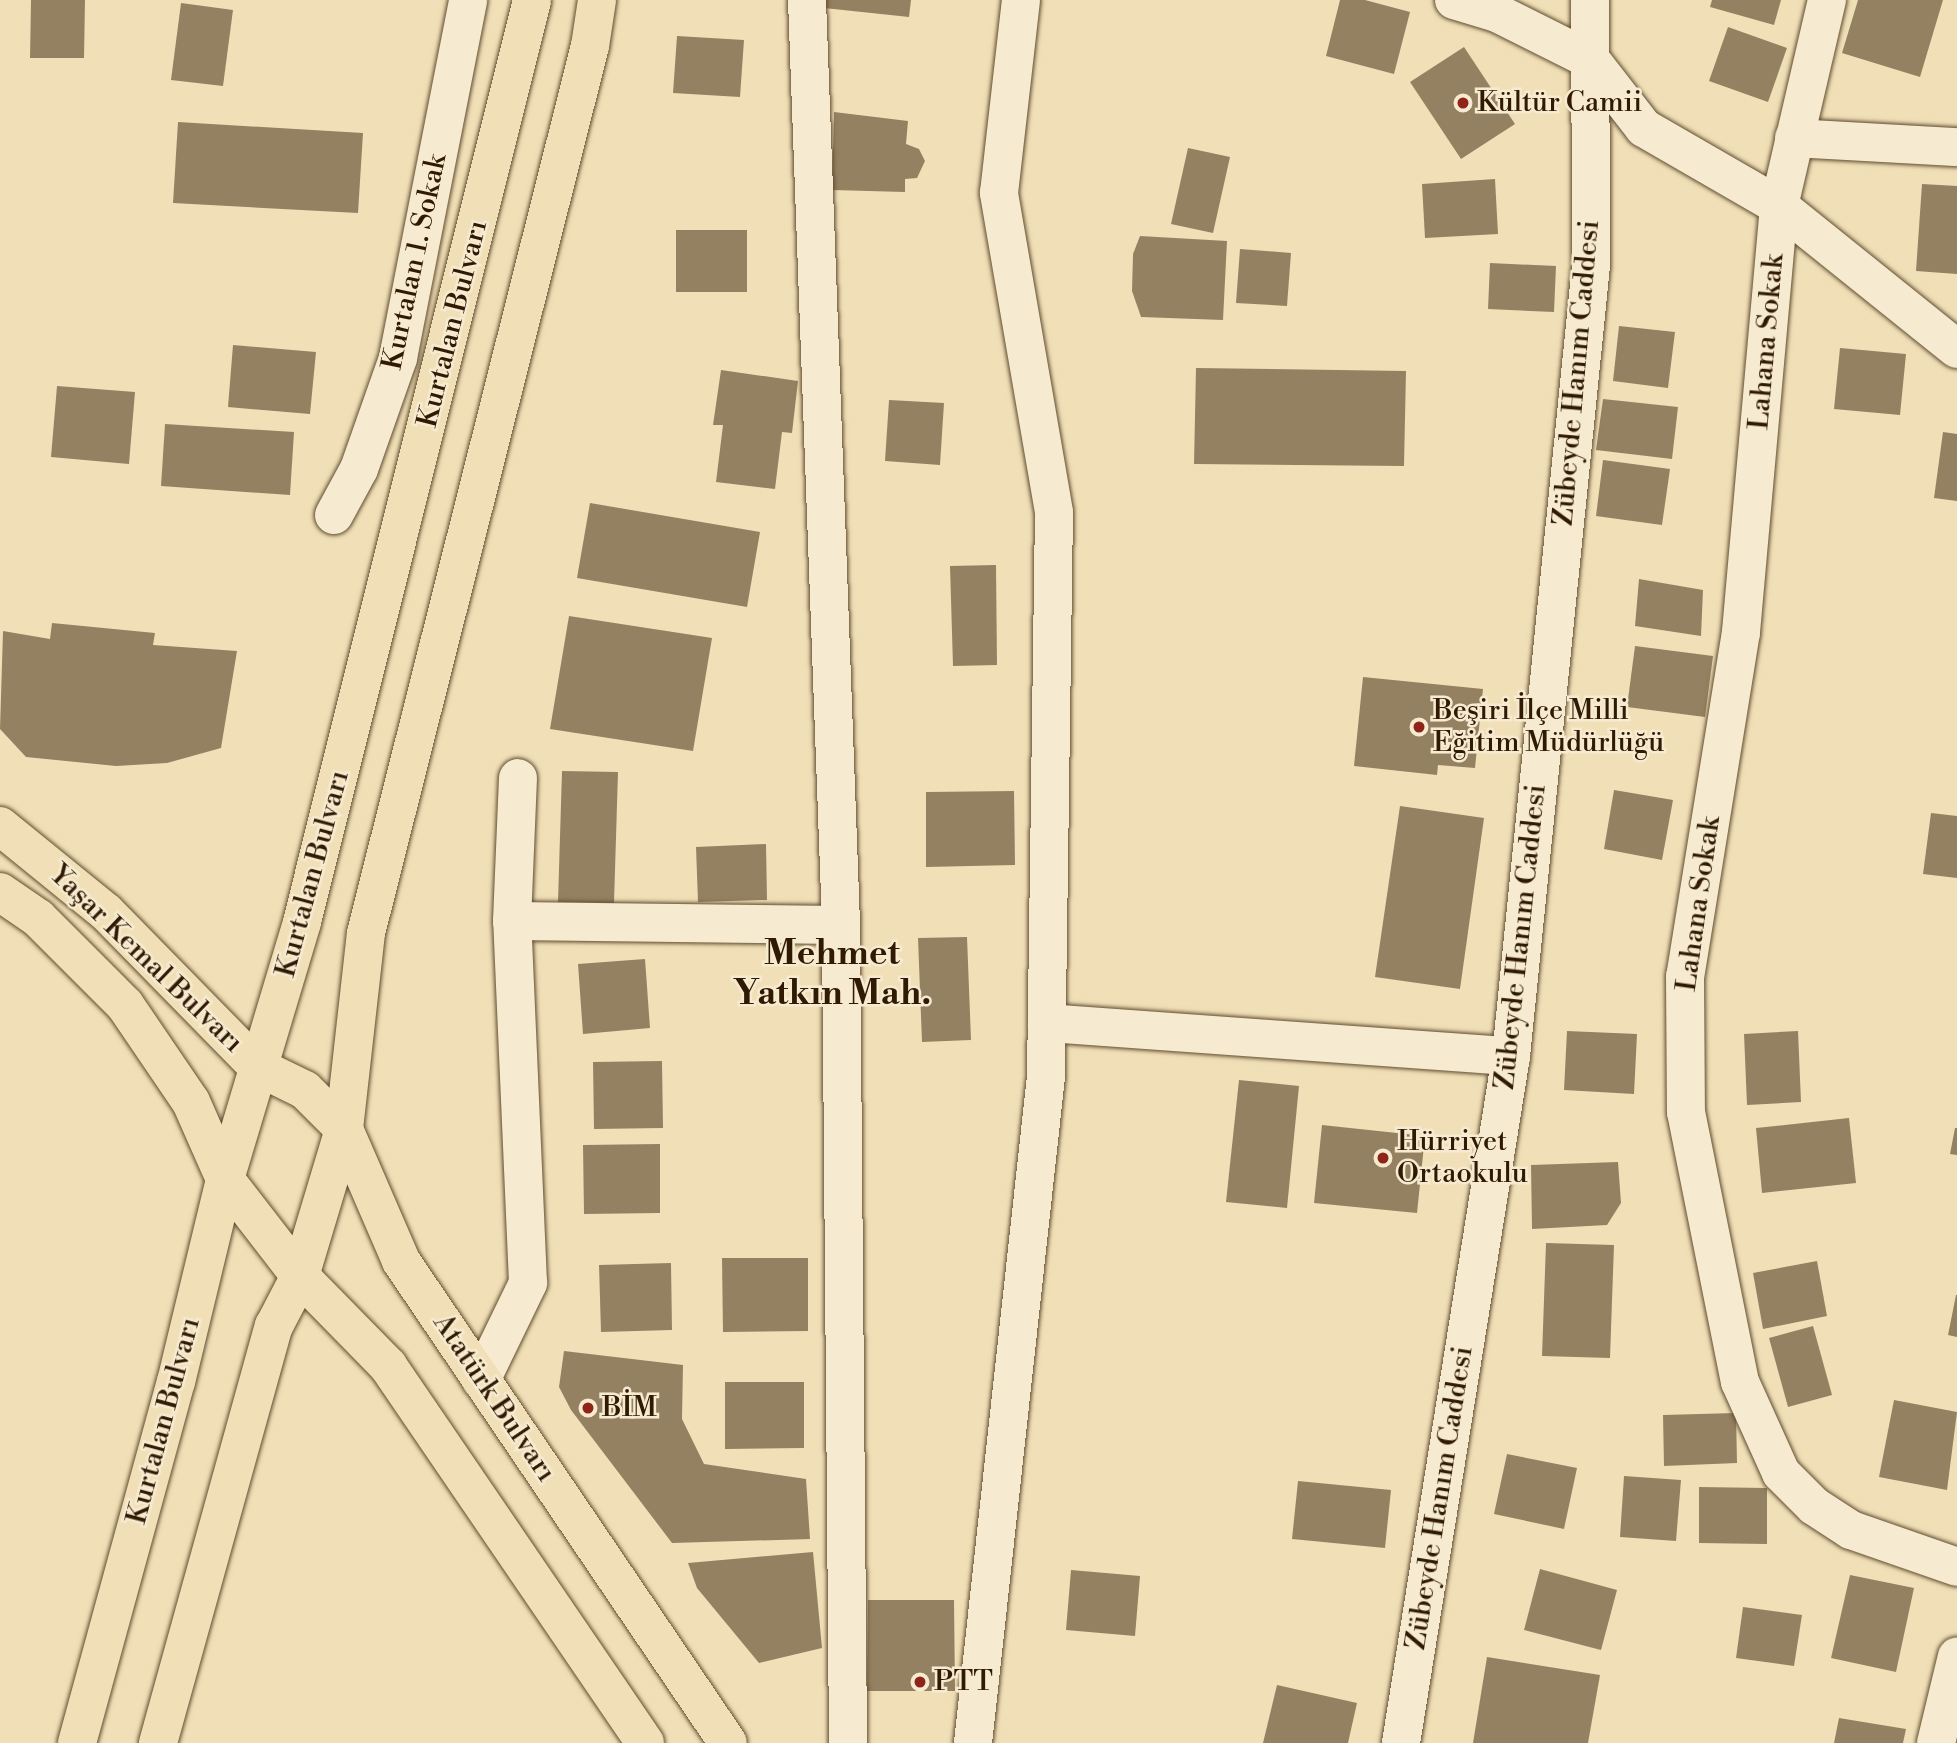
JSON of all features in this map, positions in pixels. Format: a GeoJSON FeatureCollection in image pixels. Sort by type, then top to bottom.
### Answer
{"type":"FeatureCollection","features":[{"type":"Feature","properties":{"kind":"main road","name":"Kurtalan Bulvarı"},"geometry":{"type":"LineString","coordinates":[[77,1743],[176,1382],[225,1179],[306,908],[532,0]]}},
{"type":"Feature","properties":{"kind":"main road"},"geometry":{"type":"LineString","coordinates":[[158,1743],[274,1326],[300,1276],[344,1129],[366,933],[586,59],[597,0]]}},
{"type":"Feature","properties":{"kind":"main road","name":"Yaşar Kemal Bulvarı"},"geometry":{"type":"LineString","coordinates":[[0,826],[106,912],[258,1067]]}},
{"type":"Feature","properties":{"kind":"main road","name":"Yaşar Kemal Bulvarı"},"geometry":{"type":"LineString","coordinates":[[0,892],[38,918],[125,1005],[191,1102],[225,1179]]}},
{"type":"Feature","properties":{"kind":"main road","name":"Atatürk Bulvarı"},"geometry":{"type":"LineString","coordinates":[[258,1067],[305,1090],[344,1129],[401,1261],[728,1743]]}},
{"type":"Feature","properties":{"kind":"main road"},"geometry":{"type":"LineString","coordinates":[[225,1179],[300,1276],[388,1366],[645,1743]]}},
{"type":"Feature","properties":{"kind":"street","name":"Kurtalan 1. Sokak"},"geometry":{"type":"LineString","coordinates":[[334,515],[359,469],[398,358],[468,0]]}},
{"type":"Feature","properties":{"kind":"street"},"geometry":{"type":"LineString","coordinates":[[807,0],[841,925],[848,1743]]}},
{"type":"Feature","properties":{"kind":"street"},"geometry":{"type":"LineString","coordinates":[[973,1743],[1045,1090],[1047,1023],[1054,512],[999,192],[1021,0]]}},
{"type":"Feature","properties":{"kind":"street"},"geometry":{"type":"LineString","coordinates":[[1454,0],[1497,6],[1591,60],[1644,128],[1779,206],[1957,349]]}},
{"type":"Feature","properties":{"kind":"street","name":"Zübeyde Hanım Caddesi"},"geometry":{"type":"LineString","coordinates":[[1401,1743],[1511,1056],[1591,265],[1590,0]]}},
{"type":"Feature","properties":{"kind":"street","name":"Lahana Sokak"},"geometry":{"type":"LineString","coordinates":[[1827,0],[1779,206],[1741,632],[1685,976],[1686,1112],[1740,1382],[1782,1472],[1814,1506],[1851,1530],[1957,1567]]}},
{"type":"Feature","properties":{"kind":"street"},"geometry":{"type":"LineString","coordinates":[[1794,138],[1957,148]]}},
{"type":"Feature","properties":{"kind":"street"},"geometry":{"type":"LineString","coordinates":[[481,1380],[528,1283],[512,921],[518,778]]}},
{"type":"Feature","properties":{"kind":"street"},"geometry":{"type":"LineString","coordinates":[[512,921],[841,925]]}},
{"type":"Feature","properties":{"kind":"street"},"geometry":{"type":"LineString","coordinates":[[1047,1023],[1511,1056]]}},
{"type":"Feature","properties":{"kind":"street"},"geometry":{"type":"LineString","coordinates":[[1936,1743],[1957,1656]]}},
{"type":"Feature","properties":{"kind":"building"},"geometry":{"type":"Polygon","coordinates":[[[31,0],[85,0],[84,58],[30,58],[31,0]]]}},
{"type":"Feature","properties":{"kind":"building"},"geometry":{"type":"Polygon","coordinates":[[[825,0],[911,0],[909,17],[824,8],[825,0]]]}},
{"type":"Feature","properties":{"kind":"building"},"geometry":{"type":"Polygon","coordinates":[[[1340,0],[1365,0],[1410,12],[1394,74],[1326,56],[1340,0]]]}},
{"type":"Feature","properties":{"kind":"building"},"geometry":{"type":"Polygon","coordinates":[[[1712,0],[1781,0],[1774,25],[1710,7],[1712,0]]]}},
{"type":"Feature","properties":{"kind":"building"},"geometry":{"type":"Polygon","coordinates":[[[1858,0],[1943,0],[1920,77],[1842,53],[1858,0]]]}},
{"type":"Feature","properties":{"kind":"building"},"geometry":{"type":"Polygon","coordinates":[[[181,3],[233,10],[223,86],[171,80],[181,3]]]}},
{"type":"Feature","properties":{"kind":"building"},"geometry":{"type":"Polygon","coordinates":[[[1728,27],[1787,48],[1768,102],[1709,81],[1728,27]]]}},
{"type":"Feature","properties":{"kind":"building"},"geometry":{"type":"Polygon","coordinates":[[[677,36],[744,40],[740,97],[673,93],[677,36]]]}},
{"type":"Feature","properties":{"kind":"building","name":"Kültür Camii"},"geometry":{"type":"Polygon","coordinates":[[[1464,47],[1515,124],[1461,159],[1410,82],[1464,47]]]}},
{"type":"Feature","properties":{"kind":"building"},"geometry":{"type":"Polygon","coordinates":[[[834,112],[908,121],[906,144],[919,149],[925,161],[917,178],[905,179],[905,192],[832,190],[834,112]]]}},
{"type":"Feature","properties":{"kind":"building"},"geometry":{"type":"Polygon","coordinates":[[[178,122],[363,133],[358,213],[173,203],[178,122]]]}},
{"type":"Feature","properties":{"kind":"building"},"geometry":{"type":"Polygon","coordinates":[[[1188,148],[1230,157],[1213,233],[1171,224],[1188,148]]]}},
{"type":"Feature","properties":{"kind":"building"},"geometry":{"type":"Polygon","coordinates":[[[1495,179],[1498,234],[1425,238],[1422,184],[1495,179]]]}},
{"type":"Feature","properties":{"kind":"building"},"geometry":{"type":"Polygon","coordinates":[[[1922,184],[1957,186],[1957,274],[1916,271],[1922,184]]]}},
{"type":"Feature","properties":{"kind":"building"},"geometry":{"type":"Polygon","coordinates":[[[676,230],[747,230],[747,292],[676,292],[676,230]]]}},
{"type":"Feature","properties":{"kind":"building"},"geometry":{"type":"Polygon","coordinates":[[[1140,236],[1227,241],[1223,320],[1141,317],[1132,291],[1133,254],[1140,236]]]}},
{"type":"Feature","properties":{"kind":"building"},"geometry":{"type":"Polygon","coordinates":[[[1240,249],[1291,253],[1287,306],[1236,303],[1240,249]]]}},
{"type":"Feature","properties":{"kind":"building"},"geometry":{"type":"Polygon","coordinates":[[[1490,263],[1556,266],[1554,312],[1488,309],[1490,263]]]}},
{"type":"Feature","properties":{"kind":"building"},"geometry":{"type":"Polygon","coordinates":[[[1619,326],[1675,332],[1668,388],[1613,381],[1619,326]]]}},
{"type":"Feature","properties":{"kind":"building"},"geometry":{"type":"Polygon","coordinates":[[[233,345],[316,352],[310,414],[228,407],[233,345]]]}},
{"type":"Feature","properties":{"kind":"building"},"geometry":{"type":"Polygon","coordinates":[[[1840,348],[1906,354],[1900,415],[1834,409],[1840,348]]]}},
{"type":"Feature","properties":{"kind":"building"},"geometry":{"type":"Polygon","coordinates":[[[1196,368],[1406,371],[1404,466],[1194,464],[1196,368]]]}},
{"type":"Feature","properties":{"kind":"building"},"geometry":{"type":"Polygon","coordinates":[[[721,370],[798,381],[792,433],[782,432],[775,489],[716,482],[723,425],[713,425],[721,370]]]}},
{"type":"Feature","properties":{"kind":"building"},"geometry":{"type":"Polygon","coordinates":[[[57,386],[135,392],[129,464],[51,457],[57,386]]]}},
{"type":"Feature","properties":{"kind":"building"},"geometry":{"type":"Polygon","coordinates":[[[1603,399],[1678,407],[1672,459],[1596,450],[1603,399]]]}},
{"type":"Feature","properties":{"kind":"building"},"geometry":{"type":"Polygon","coordinates":[[[889,400],[944,403],[940,465],[885,461],[889,400]]]}},
{"type":"Feature","properties":{"kind":"building"},"geometry":{"type":"Polygon","coordinates":[[[165,424],[294,432],[290,495],[161,486],[165,424]]]}},
{"type":"Feature","properties":{"kind":"building"},"geometry":{"type":"Polygon","coordinates":[[[1943,432],[1957,434],[1957,501],[1934,498],[1943,432]]]}},
{"type":"Feature","properties":{"kind":"building"},"geometry":{"type":"Polygon","coordinates":[[[1603,460],[1670,469],[1662,525],[1596,516],[1603,460]]]}},
{"type":"Feature","properties":{"kind":"building"},"geometry":{"type":"Polygon","coordinates":[[[590,503],[760,532],[747,607],[577,578],[590,503]]]}},
{"type":"Feature","properties":{"kind":"building"},"geometry":{"type":"Polygon","coordinates":[[[996,565],[997,665],[953,666],[950,566],[996,565]]]}},
{"type":"Feature","properties":{"kind":"building"},"geometry":{"type":"Polygon","coordinates":[[[1639,579],[1703,590],[1701,636],[1635,626],[1639,579]]]}},
{"type":"Feature","properties":{"kind":"building"},"geometry":{"type":"Polygon","coordinates":[[[569,616],[712,638],[693,751],[550,729],[569,616]]]}},
{"type":"Feature","properties":{"kind":"building"},"geometry":{"type":"Polygon","coordinates":[[[52,623],[155,633],[153,645],[237,651],[221,748],[167,763],[116,766],[26,757],[0,729],[3,631],[50,639],[52,623]]]}},
{"type":"Feature","properties":{"kind":"building"},"geometry":{"type":"Polygon","coordinates":[[[1635,646],[1713,656],[1705,717],[1627,707],[1635,646]]]}},
{"type":"Feature","properties":{"kind":"building","name":"Beşiri İlçe Milli Eğitim Müdürlüğü"},"geometry":{"type":"Polygon","coordinates":[[[1363,677],[1483,689],[1475,768],[1438,765],[1437,775],[1354,766],[1363,677]]]}},
{"type":"Feature","properties":{"kind":"building"},"geometry":{"type":"Polygon","coordinates":[[[562,771],[618,772],[614,903],[558,902],[562,771]]]}},
{"type":"Feature","properties":{"kind":"building"},"geometry":{"type":"Polygon","coordinates":[[[1614,790],[1673,800],[1662,860],[1604,849],[1614,790]]]}},
{"type":"Feature","properties":{"kind":"building"},"geometry":{"type":"Polygon","coordinates":[[[1014,791],[1015,865],[926,867],[926,792],[1014,791]]]}},
{"type":"Feature","properties":{"kind":"building"},"geometry":{"type":"Polygon","coordinates":[[[1400,806],[1484,818],[1460,989],[1375,977],[1400,806]]]}},
{"type":"Feature","properties":{"kind":"building"},"geometry":{"type":"Polygon","coordinates":[[[1931,813],[1957,816],[1957,878],[1923,874],[1931,813]]]}},
{"type":"Feature","properties":{"kind":"building"},"geometry":{"type":"Polygon","coordinates":[[[766,844],[767,900],[698,902],[696,847],[766,844]]]}},
{"type":"Feature","properties":{"kind":"building"},"geometry":{"type":"Polygon","coordinates":[[[967,937],[971,1040],[922,1042],[918,938],[967,937]]]}},
{"type":"Feature","properties":{"kind":"building"},"geometry":{"type":"Polygon","coordinates":[[[645,959],[650,1028],[583,1034],[578,964],[645,959]]]}},
{"type":"Feature","properties":{"kind":"building"},"geometry":{"type":"Polygon","coordinates":[[[1567,1031],[1637,1034],[1634,1094],[1564,1090],[1567,1031]]]}},
{"type":"Feature","properties":{"kind":"building"},"geometry":{"type":"Polygon","coordinates":[[[1798,1031],[1801,1102],[1747,1105],[1744,1034],[1798,1031]]]}},
{"type":"Feature","properties":{"kind":"building"},"geometry":{"type":"Polygon","coordinates":[[[662,1061],[663,1128],[594,1129],[593,1062],[662,1061]]]}},
{"type":"Feature","properties":{"kind":"building"},"geometry":{"type":"Polygon","coordinates":[[[1239,1080],[1299,1086],[1287,1208],[1226,1202],[1239,1080]]]}},
{"type":"Feature","properties":{"kind":"building"},"geometry":{"type":"Polygon","coordinates":[[[1849,1118],[1856,1183],[1762,1193],[1756,1128],[1849,1118]]]}},
{"type":"Feature","properties":{"kind":"building"},"geometry":{"type":"Polygon","coordinates":[[[1322,1125],[1425,1136],[1417,1213],[1314,1203],[1322,1125]]]}},
{"type":"Feature","properties":{"kind":"building"},"geometry":{"type":"Polygon","coordinates":[[[1957,1128],[1957,1155],[1950,1154],[1957,1128]]]}},
{"type":"Feature","properties":{"kind":"building"},"geometry":{"type":"Polygon","coordinates":[[[660,1144],[660,1213],[584,1214],[583,1145],[660,1144]]]}},
{"type":"Feature","properties":{"kind":"building"},"geometry":{"type":"Polygon","coordinates":[[[1618,1162],[1621,1203],[1607,1225],[1532,1229],[1531,1165],[1618,1162]]]}},
{"type":"Feature","properties":{"kind":"building"},"geometry":{"type":"Polygon","coordinates":[[[1546,1243],[1614,1245],[1610,1358],[1542,1356],[1546,1243]]]}},
{"type":"Feature","properties":{"kind":"building"},"geometry":{"type":"Polygon","coordinates":[[[722,1258],[808,1258],[808,1331],[723,1332],[722,1258]]]}},
{"type":"Feature","properties":{"kind":"building"},"geometry":{"type":"Polygon","coordinates":[[[1817,1261],[1827,1316],[1763,1329],[1753,1273],[1817,1261]]]}},
{"type":"Feature","properties":{"kind":"building"},"geometry":{"type":"Polygon","coordinates":[[[671,1263],[672,1330],[601,1332],[599,1265],[671,1263]]]}},
{"type":"Feature","properties":{"kind":"building"},"geometry":{"type":"Polygon","coordinates":[[[1957,1295],[1957,1337],[1948,1335],[1957,1295]]]}},
{"type":"Feature","properties":{"kind":"building"},"geometry":{"type":"Polygon","coordinates":[[[1813,1326],[1832,1395],[1788,1407],[1769,1338],[1813,1326]]]}},
{"type":"Feature","properties":{"kind":"building"},"geometry":{"type":"Polygon","coordinates":[[[564,1351],[683,1365],[682,1419],[704,1464],[806,1479],[810,1539],[672,1543],[571,1410],[559,1387],[564,1351]]]}},
{"type":"Feature","properties":{"kind":"building"},"geometry":{"type":"Polygon","coordinates":[[[725,1382],[804,1382],[804,1448],[725,1449],[725,1382]]]}},
{"type":"Feature","properties":{"kind":"building"},"geometry":{"type":"Polygon","coordinates":[[[1894,1400],[1957,1412],[1947,1490],[1879,1477],[1894,1400]]]}},
{"type":"Feature","properties":{"kind":"building"},"geometry":{"type":"Polygon","coordinates":[[[1736,1413],[1737,1463],[1664,1466],[1663,1415],[1736,1413]]]}},
{"type":"Feature","properties":{"kind":"building"},"geometry":{"type":"Polygon","coordinates":[[[1507,1454],[1577,1468],[1564,1529],[1494,1514],[1507,1454]]]}},
{"type":"Feature","properties":{"kind":"building"},"geometry":{"type":"Polygon","coordinates":[[[1624,1476],[1681,1480],[1676,1541],[1620,1537],[1624,1476]]]}},
{"type":"Feature","properties":{"kind":"building"},"geometry":{"type":"Polygon","coordinates":[[[1298,1481],[1391,1490],[1385,1548],[1292,1539],[1298,1481]]]}},
{"type":"Feature","properties":{"kind":"building"},"geometry":{"type":"Polygon","coordinates":[[[1699,1487],[1767,1488],[1767,1544],[1699,1543],[1699,1487]]]}},
{"type":"Feature","properties":{"kind":"building"},"geometry":{"type":"Polygon","coordinates":[[[813,1552],[822,1648],[759,1663],[697,1588],[688,1563],[813,1552]]]}},
{"type":"Feature","properties":{"kind":"building"},"geometry":{"type":"Polygon","coordinates":[[[1540,1569],[1617,1590],[1601,1650],[1524,1630],[1540,1569]]]}},
{"type":"Feature","properties":{"kind":"building"},"geometry":{"type":"Polygon","coordinates":[[[1071,1570],[1140,1576],[1135,1636],[1066,1630],[1071,1570]]]}},
{"type":"Feature","properties":{"kind":"building"},"geometry":{"type":"Polygon","coordinates":[[[1850,1575],[1914,1588],[1896,1672],[1831,1658],[1850,1575]]]}},
{"type":"Feature","properties":{"kind":"building"},"geometry":{"type":"Polygon","coordinates":[[[868,1600],[954,1600],[955,1691],[867,1691],[868,1600]]]}},
{"type":"Feature","properties":{"kind":"building"},"geometry":{"type":"Polygon","coordinates":[[[1743,1607],[1802,1615],[1794,1666],[1736,1658],[1743,1607]]]}},
{"type":"Feature","properties":{"kind":"building"},"geometry":{"type":"Polygon","coordinates":[[[1487,1657],[1600,1675],[1588,1743],[1473,1743],[1487,1657]]]}},
{"type":"Feature","properties":{"kind":"building"},"geometry":{"type":"Polygon","coordinates":[[[1277,1685],[1357,1703],[1348,1743],[1263,1743],[1277,1685]]]}},
{"type":"Feature","properties":{"kind":"building"},"geometry":{"type":"Polygon","coordinates":[[[1839,1718],[1906,1729],[1903,1743],[1834,1743],[1839,1718]]]}},
{"type":"Feature","properties":{"kind":"place","name":"Kültür Camii"},"geometry":{"type":"Point","coordinates":[1463,103]}},
{"type":"Feature","properties":{"kind":"place","name":"Beşiri İlçe Milli Eğitim Müdürlüğü"},"geometry":{"type":"Point","coordinates":[1419,727]}},
{"type":"Feature","properties":{"kind":"place","name":"Hürriyet Ortaokulu"},"geometry":{"type":"Point","coordinates":[1383,1158]}},
{"type":"Feature","properties":{"kind":"place","name":"BİM"},"geometry":{"type":"Point","coordinates":[588,1408]}},
{"type":"Feature","properties":{"kind":"place","name":"PTT"},"geometry":{"type":"Point","coordinates":[920,1682]}},
{"type":"Feature","properties":{"kind":"district","name":"Mehmet Yatkın Mah."},"geometry":{"type":"Point","coordinates":[832,974]}}]}
